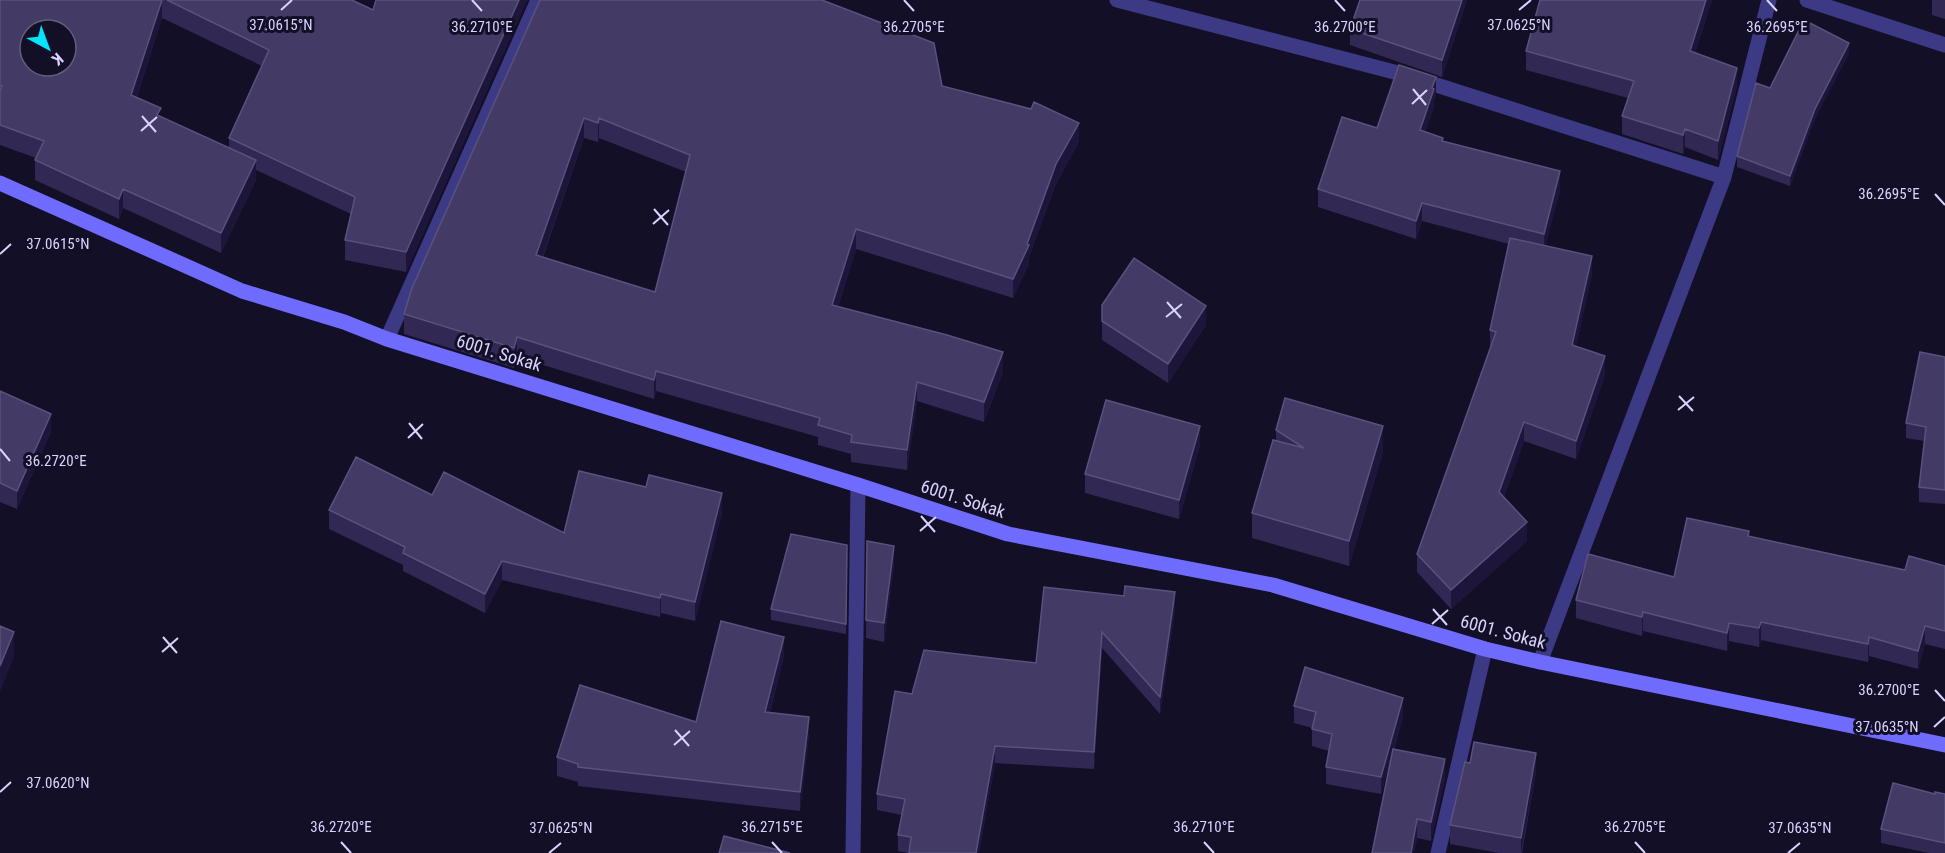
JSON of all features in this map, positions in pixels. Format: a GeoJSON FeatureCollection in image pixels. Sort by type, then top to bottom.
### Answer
{"type":"FeatureCollection","features":[{"type":"Feature","properties":{"kind":"street"},"geometry":{"type":"LineString","coordinates":[[387,339],[538,0]]}},
{"type":"Feature","properties":{"kind":"street"},"geometry":{"type":"LineString","coordinates":[[1117,0],[1402,74],[1724,177]]}},
{"type":"Feature","properties":{"kind":"street"},"geometry":{"type":"LineString","coordinates":[[1540,662],[1724,177],[1769,0]]}},
{"type":"Feature","properties":{"kind":"street"},"geometry":{"type":"LineString","coordinates":[[1807,0],[1945,45]]}},
{"type":"Feature","properties":{"kind":"street","name":"6001. Sokak"},"geometry":{"type":"LineString","coordinates":[[0,183],[242,291],[344,322],[387,339],[858,485],[1008,534],[1273,585],[1485,649],[1945,745]]}},
{"type":"Feature","properties":{"kind":"street"},"geometry":{"type":"LineString","coordinates":[[854,853],[858,485]]}},
{"type":"Feature","properties":{"kind":"street"},"geometry":{"type":"LineString","coordinates":[[1438,853],[1485,649]]}},
{"type":"Feature","properties":{"kind":"building"},"geometry":{"type":"Polygon","coordinates":[[[0,0],[162,0],[131,95],[161,108],[157,115],[256,160],[221,233],[123,189],[119,199],[35,160],[44,141],[0,125],[2,86],[0,86],[0,0]]]}},
{"type":"Feature","properties":{"kind":"building"},"geometry":{"type":"Polygon","coordinates":[[[167,0],[352,0],[373,10],[376,0],[519,0],[406,252],[345,240],[355,197],[229,138],[269,50],[167,0]]]}},
{"type":"Feature","properties":{"kind":"building"},"geometry":{"type":"Polygon","coordinates":[[[540,0],[822,0],[934,43],[942,86],[1031,109],[1034,102],[1079,123],[1056,164],[1027,244],[1029,245],[1013,279],[856,229],[832,305],[1003,352],[984,402],[917,382],[907,450],[851,442],[852,435],[818,425],[820,418],[656,371],[654,380],[517,337],[514,348],[404,314],[412,288],[540,0]],[[584,118],[536,255],[655,292],[690,155],[599,118],[598,123],[584,118]]]}},
{"type":"Feature","properties":{"kind":"building"},"geometry":{"type":"Polygon","coordinates":[[[1360,0],[1462,0],[1442,60],[1350,29],[1360,0]]]}},
{"type":"Feature","properties":{"kind":"building"},"geometry":{"type":"Polygon","coordinates":[[[1540,0],[1706,0],[1690,51],[1737,68],[1718,141],[1685,129],[1683,135],[1622,116],[1634,81],[1526,51],[1540,0]]]}},
{"type":"Feature","properties":{"kind":"building"},"geometry":{"type":"Polygon","coordinates":[[[1804,20],[1849,43],[1815,109],[1790,176],[1737,156],[1756,83],[1770,88],[1804,20]]]}},
{"type":"Feature","properties":{"kind":"building"},"geometry":{"type":"Polygon","coordinates":[[[1399,65],[1436,77],[1420,130],[1443,138],[1442,141],[1560,171],[1544,234],[1422,203],[1416,221],[1318,189],[1342,117],[1377,128],[1399,65]]]}},
{"type":"Feature","properties":{"kind":"building"},"geometry":{"type":"Polygon","coordinates":[[[1510,238],[1592,256],[1572,345],[1605,356],[1576,441],[1524,422],[1499,492],[1527,522],[1451,590],[1417,554],[1496,332],[1490,330],[1510,238]]]}},
{"type":"Feature","properties":{"kind":"building"},"geometry":{"type":"Polygon","coordinates":[[[1134,258],[1206,306],[1168,364],[1102,321],[1102,305],[1134,258]]]}},
{"type":"Feature","properties":{"kind":"building"},"geometry":{"type":"Polygon","coordinates":[[[1920,352],[1945,357],[1945,490],[1919,487],[1926,427],[1906,423],[1920,352]]]}},
{"type":"Feature","properties":{"kind":"building"},"geometry":{"type":"Polygon","coordinates":[[[0,391],[51,414],[17,491],[0,483],[0,391]]]}},
{"type":"Feature","properties":{"kind":"building"},"geometry":{"type":"Polygon","coordinates":[[[1285,398],[1383,426],[1349,541],[1252,513],[1273,440],[1304,448],[1276,430],[1285,398]]]}},
{"type":"Feature","properties":{"kind":"building"},"geometry":{"type":"Polygon","coordinates":[[[1106,400],[1200,426],[1179,500],[1085,474],[1106,400]]]}},
{"type":"Feature","properties":{"kind":"building"},"geometry":{"type":"Polygon","coordinates":[[[356,457],[432,495],[444,472],[564,533],[579,471],[646,487],[649,475],[722,493],[695,602],[661,594],[660,598],[502,561],[485,594],[403,553],[405,547],[329,510],[356,457]]]}},
{"type":"Feature","properties":{"kind":"building"},"geometry":{"type":"Polygon","coordinates":[[[1687,518],[1749,531],[1748,536],[1905,570],[1909,556],[1945,566],[1945,631],[1925,626],[1918,651],[1869,637],[1868,644],[1761,622],[1759,628],[1729,623],[1727,633],[1643,612],[1642,617],[1576,600],[1588,554],[1674,577],[1687,518]]]}},
{"type":"Feature","properties":{"kind":"building"},"geometry":{"type":"Polygon","coordinates":[[[791,534],[847,545],[846,624],[771,609],[791,534]]]}},
{"type":"Feature","properties":{"kind":"building"},"geometry":{"type":"Polygon","coordinates":[[[867,541],[894,546],[884,623],[866,620],[867,541]]]}},
{"type":"Feature","properties":{"kind":"building"},"geometry":{"type":"Polygon","coordinates":[[[1125,586],[1175,592],[1160,697],[1102,632],[1094,752],[995,746],[976,853],[909,853],[911,837],[898,835],[905,799],[877,794],[895,691],[912,694],[924,650],[1036,663],[1044,587],[1124,596],[1125,586]]]}},
{"type":"Feature","properties":{"kind":"building"},"geometry":{"type":"Polygon","coordinates":[[[721,621],[784,637],[765,712],[809,717],[800,792],[578,767],[578,764],[557,757],[580,685],[696,722],[721,621]]]}},
{"type":"Feature","properties":{"kind":"building"},"geometry":{"type":"Polygon","coordinates":[[[0,626],[14,632],[0,666],[0,626]]]}},
{"type":"Feature","properties":{"kind":"building"},"geometry":{"type":"Polygon","coordinates":[[[1305,667],[1403,698],[1381,777],[1326,767],[1332,734],[1312,729],[1316,712],[1294,706],[1305,667]]]}},
{"type":"Feature","properties":{"kind":"building"},"geometry":{"type":"Polygon","coordinates":[[[1474,742],[1536,753],[1521,838],[1450,825],[1465,762],[1470,763],[1474,742]]]}},
{"type":"Feature","properties":{"kind":"building"},"geometry":{"type":"Polygon","coordinates":[[[1393,749],[1445,759],[1431,822],[1417,819],[1411,853],[1372,853],[1393,749]]]}},
{"type":"Feature","properties":{"kind":"building"},"geometry":{"type":"Polygon","coordinates":[[[1893,783],[1935,794],[1935,792],[1945,794],[1945,843],[1881,829],[1893,783]]]}},
{"type":"Feature","properties":{"kind":"building"},"geometry":{"type":"Polygon","coordinates":[[[724,836],[790,853],[719,853],[724,836]]]}}]}
